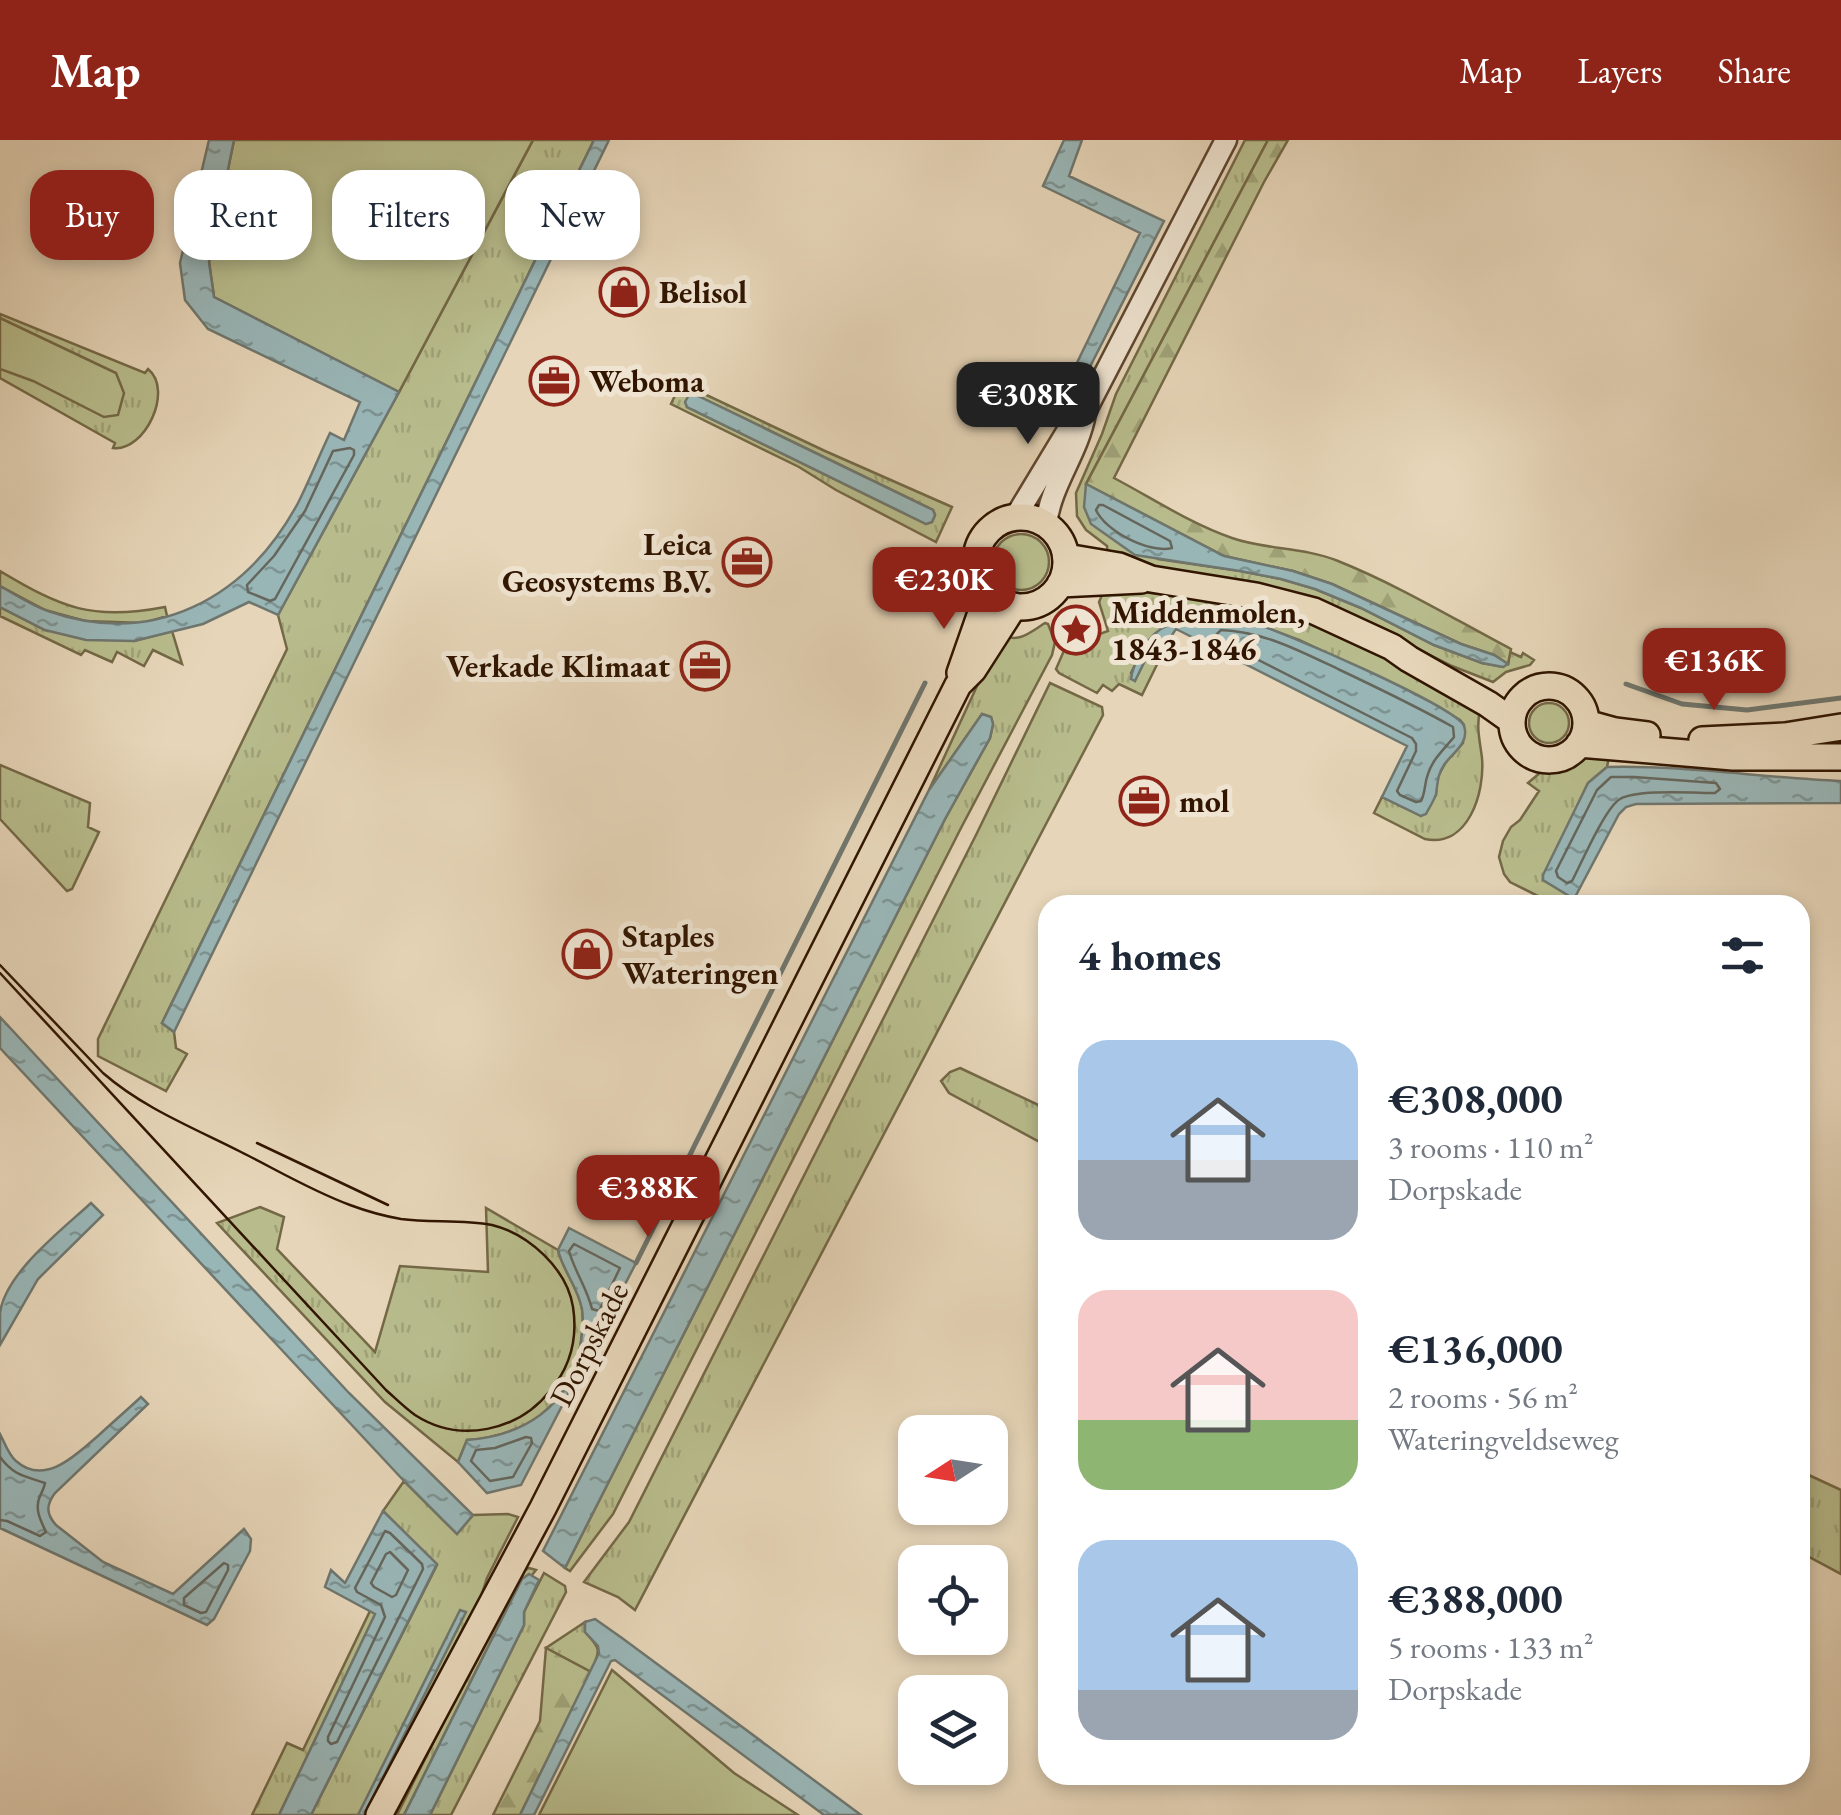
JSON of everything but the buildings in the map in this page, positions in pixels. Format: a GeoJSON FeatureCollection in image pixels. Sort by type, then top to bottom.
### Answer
{"type":"FeatureCollection","features":[{"type":"Feature","properties":{"kind":"main road"},"geometry":{"type":"LineString","coordinates":[[1016,516],[1046,524],[1056,533],[1066,557],[1060,584],[1054,593],[1036,604],[1014,606],[996,600],[980,581],[976,567],[977,550],[984,534],[998,522],[1016,516]]}},
{"type":"Feature","properties":{"kind":"main road"},"geometry":{"type":"LineString","coordinates":[[1066,557],[1119,566],[1150,579]]}},
{"type":"Feature","properties":{"kind":"main road"},"geometry":{"type":"LineString","coordinates":[[1060,584],[1150,579],[1256,596],[1314,612],[1392,647],[1488,704],[1516,709]]}},
{"type":"Feature","properties":{"kind":"main road","name":"Dorpskade"},"geometry":{"type":"LineString","coordinates":[[379,1815],[552,1490],[958,685],[961,665],[988,593]]}},
{"type":"Feature","properties":{"kind":"main road","name":"Dorpskade"},"geometry":{"type":"LineString","coordinates":[[958,685],[973,670],[1014,606]]}},
{"type":"Feature","properties":{"kind":"main road"},"geometry":{"type":"LineString","coordinates":[[1538,687],[1565,689],[1581,704],[1583,734],[1571,753],[1548,760],[1536,758],[1520,747],[1512,730],[1516,709],[1538,687]]}},
{"type":"Feature","properties":{"kind":"main road"},"geometry":{"type":"LineString","coordinates":[[1583,734],[1615,731],[1710,741],[1841,727]]}},
{"type":"Feature","properties":{"kind":"main road"},"geometry":{"type":"LineString","coordinates":[[1583,734],[1733,757],[1841,757]]}},
{"type":"Feature","properties":{"kind":"street"},"geometry":{"type":"LineString","coordinates":[[1016,516],[1068,430],[1086,412],[1226,140]]}},
{"type":"Feature","properties":{"kind":"street"},"geometry":{"type":"LineString","coordinates":[[1046,524],[1054,488],[1082,436],[1086,412]]}},
{"type":"Feature","properties":{"kind":"green space"},"geometry":{"type":"Polygon","coordinates":[[[234,140],[533,140],[517,170],[505,170],[505,193],[485,230],[485,170],[332,170],[332,260],[469,260],[399,392],[214,297],[209,260],[312,260],[312,170],[228,170],[234,140]]]}},
{"type":"Feature","properties":{"kind":"green space"},"geometry":{"type":"Polygon","coordinates":[[[533,140],[594,140],[579,170],[517,170],[533,140]]]}},
{"type":"Feature","properties":{"kind":"green space"},"geometry":{"type":"Polygon","coordinates":[[[1245,140],[1268,140],[1086,484],[1158,559],[1281,579],[1361,608],[1434,645],[1482,663],[1503,667],[1510,652],[1521,657],[1523,653],[1534,660],[1530,665],[1506,672],[1493,682],[1384,632],[1108,559],[1107,546],[1086,530],[1077,516],[1076,493],[1116,394],[1245,140]]]}},
{"type":"Feature","properties":{"kind":"green space"},"geometry":{"type":"Polygon","coordinates":[[[1268,140],[1288,140],[1114,478],[1217,532],[1245,542],[1325,556],[1382,581],[1511,649],[1508,664],[1332,584],[1224,556],[1086,484],[1268,140]]]}},
{"type":"Feature","properties":{"kind":"green space"},"geometry":{"type":"Polygon","coordinates":[[[505,193],[505,260],[535,260],[162,1023],[174,1032],[176,1048],[187,1054],[166,1091],[98,1056],[98,1039],[287,649],[278,615],[469,260],[485,260],[485,230],[505,193]]]}},
{"type":"Feature","properties":{"kind":"green space"},"geometry":{"type":"Polygon","coordinates":[[[0,314],[145,373],[148,369],[158,391],[157,404],[145,430],[125,447],[113,448],[115,443],[0,378],[0,314]]]}},
{"type":"Feature","properties":{"kind":"green space"},"geometry":{"type":"Polygon","coordinates":[[[0,318],[116,373],[124,393],[118,415],[104,417],[0,369],[0,318]]]}},
{"type":"Feature","properties":{"kind":"green space"},"geometry":{"type":"Polygon","coordinates":[[[681,383],[952,507],[936,542],[799,467],[671,404],[681,383]],[[694,394],[689,395],[687,407],[926,524],[932,522],[933,510],[694,394]]]}},
{"type":"Feature","properties":{"kind":"green space"},"geometry":{"type":"Polygon","coordinates":[[[1021,534],[1041,542],[1049,562],[1041,582],[1021,590],[1001,582],[993,562],[1001,542],[1021,534]]]}},
{"type":"Feature","properties":{"kind":"green space"},"geometry":{"type":"Polygon","coordinates":[[[0,571],[78,608],[117,612],[165,607],[167,616],[144,623],[85,621],[45,610],[0,586],[0,571]]]}},
{"type":"Feature","properties":{"kind":"green space"},"geometry":{"type":"Polygon","coordinates":[[[1105,588],[1262,605],[1358,640],[1480,710],[1482,772],[1471,815],[1463,827],[1440,840],[1425,839],[1374,813],[1382,797],[1421,816],[1436,795],[1437,778],[1446,762],[1463,743],[1464,725],[1460,720],[1409,691],[1299,640],[1247,621],[1179,622],[1146,643],[1131,673],[1135,680],[1153,644],[1170,638],[1142,695],[1119,684],[1112,691],[1103,685],[1097,693],[1059,673],[1056,669],[1066,646],[1108,631],[1099,602],[1105,588]]]}},
{"type":"Feature","properties":{"kind":"green space"},"geometry":{"type":"Polygon","coordinates":[[[0,607],[45,630],[134,641],[172,631],[182,664],[153,650],[144,666],[117,652],[112,662],[85,650],[81,655],[0,616],[0,607]]]}},
{"type":"Feature","properties":{"kind":"green space"},"geometry":{"type":"Polygon","coordinates":[[[1045,623],[1055,642],[1052,655],[613,1514],[570,1571],[565,1568],[945,819],[990,738],[991,717],[982,714],[929,790],[1001,634],[1018,638],[1045,623]]]}},
{"type":"Feature","properties":{"kind":"green space"},"geometry":{"type":"Polygon","coordinates":[[[1050,683],[1102,707],[1103,715],[635,1610],[618,1597],[584,1582],[629,1522],[1050,683]]]}},
{"type":"Feature","properties":{"kind":"green space"},"geometry":{"type":"Polygon","coordinates":[[[1549,703],[1563,709],[1569,723],[1563,737],[1549,743],[1535,737],[1529,723],[1535,709],[1549,703]]]}},
{"type":"Feature","properties":{"kind":"green space"},"geometry":{"type":"Polygon","coordinates":[[[1610,752],[1607,767],[1588,783],[1543,880],[1569,895],[1536,895],[1510,882],[1504,874],[1499,857],[1503,841],[1539,791],[1528,783],[1541,772],[1580,757],[1610,752]]]}},
{"type":"Feature","properties":{"kind":"green space"},"geometry":{"type":"Polygon","coordinates":[[[0,765],[90,803],[88,827],[99,832],[72,889],[67,891],[0,819],[0,765]]]}},
{"type":"Feature","properties":{"kind":"green space"},"geometry":{"type":"Polygon","coordinates":[[[960,1068],[1038,1105],[1038,1141],[949,1093],[941,1081],[960,1068]]]}},
{"type":"Feature","properties":{"kind":"green space"},"geometry":{"type":"Polygon","coordinates":[[[260,1207],[284,1217],[277,1249],[375,1352],[400,1266],[488,1272],[486,1208],[558,1250],[583,1314],[580,1348],[566,1387],[541,1415],[525,1425],[467,1440],[458,1462],[385,1402],[217,1223],[260,1207]]]}},
{"type":"Feature","properties":{"kind":"green space"},"geometry":{"type":"Polygon","coordinates":[[[1810,1476],[1841,1490],[1841,1574],[1810,1557],[1810,1476]]]}},
{"type":"Feature","properties":{"kind":"green space"},"geometry":{"type":"Polygon","coordinates":[[[404,1481],[457,1534],[473,1515],[518,1517],[487,1578],[476,1612],[374,1815],[311,1815],[437,1565],[383,1511],[404,1481]]]}},
{"type":"Feature","properties":{"kind":"green space"},"geometry":{"type":"Polygon","coordinates":[[[529,1568],[536,1570],[522,1579],[404,1815],[397,1815],[517,1575],[529,1568]]]}},
{"type":"Feature","properties":{"kind":"green space"},"geometry":{"type":"Polygon","coordinates":[[[544,1573],[565,1586],[566,1592],[451,1815],[430,1815],[524,1625],[524,1612],[544,1573]]]}},
{"type":"Feature","properties":{"kind":"green space"},"geometry":{"type":"Polygon","coordinates":[[[370,1611],[376,1614],[279,1815],[252,1815],[287,1743],[303,1750],[370,1611]]]}},
{"type":"Feature","properties":{"kind":"green space"},"geometry":{"type":"Polygon","coordinates":[[[585,1622],[585,1632],[598,1650],[591,1672],[546,1648],[585,1622]]]}},
{"type":"Feature","properties":{"kind":"green space"},"geometry":{"type":"Polygon","coordinates":[[[546,1648],[591,1672],[520,1815],[493,1815],[540,1721],[546,1648]]]}},
{"type":"Feature","properties":{"kind":"green space"},"geometry":{"type":"Polygon","coordinates":[[[612,1670],[734,1773],[798,1815],[539,1815],[612,1670]]]}},
{"type":"Feature","properties":{"kind":"water"},"geometry":{"type":"Polygon","coordinates":[[[209,140],[234,140],[228,170],[202,170],[209,140]]]}},
{"type":"Feature","properties":{"kind":"water"},"geometry":{"type":"Polygon","coordinates":[[[594,140],[609,140],[594,170],[579,170],[594,140]]]}},
{"type":"Feature","properties":{"kind":"water"},"geometry":{"type":"Polygon","coordinates":[[[1064,140],[1082,140],[1069,176],[1164,221],[1068,410],[1057,404],[1140,233],[1043,186],[1064,140]]]}},
{"type":"Feature","properties":{"kind":"water"},"geometry":{"type":"Polygon","coordinates":[[[209,260],[214,297],[399,392],[278,615],[249,602],[203,624],[134,641],[86,640],[45,630],[0,607],[0,586],[48,611],[87,621],[124,623],[160,618],[193,607],[224,589],[252,566],[277,537],[298,503],[330,433],[344,440],[360,402],[208,329],[185,300],[180,263],[209,260]]]}},
{"type":"Feature","properties":{"kind":"water"},"geometry":{"type":"Polygon","coordinates":[[[535,260],[550,260],[174,1032],[162,1023],[535,260]]]}},
{"type":"Feature","properties":{"kind":"water"},"geometry":{"type":"Polygon","coordinates":[[[694,394],[933,510],[932,522],[926,524],[687,407],[685,402],[694,394]]]}},
{"type":"Feature","properties":{"kind":"water"},"geometry":{"type":"Polygon","coordinates":[[[1086,484],[1224,556],[1332,584],[1508,664],[1503,667],[1482,663],[1434,645],[1361,608],[1281,579],[1135,555],[1091,524],[1084,507],[1086,484]]]}},
{"type":"Feature","properties":{"kind":"water"},"geometry":{"type":"Polygon","coordinates":[[[1236,620],[1294,639],[1365,670],[1432,703],[1464,726],[1465,738],[1442,769],[1426,814],[1421,816],[1382,797],[1407,746],[1176,629],[1170,638],[1153,644],[1135,681],[1131,679],[1149,639],[1164,627],[1191,621],[1236,620]]]}},
{"type":"Feature","properties":{"kind":"water"},"geometry":{"type":"Polygon","coordinates":[[[982,714],[991,717],[990,738],[945,819],[565,1568],[543,1551],[929,790],[982,714]]]}},
{"type":"Feature","properties":{"kind":"water"},"geometry":{"type":"Polygon","coordinates":[[[1607,767],[1841,781],[1841,803],[1626,807],[1576,895],[1567,895],[1543,880],[1543,875],[1588,783],[1607,767]]]}},
{"type":"Feature","properties":{"kind":"water"},"geometry":{"type":"Polygon","coordinates":[[[0,1017],[349,1393],[473,1515],[457,1534],[0,1048],[0,1017]]]}},
{"type":"Feature","properties":{"kind":"water"},"geometry":{"type":"Polygon","coordinates":[[[91,1203],[103,1215],[38,1279],[0,1345],[0,1313],[12,1283],[37,1253],[91,1203]]]}},
{"type":"Feature","properties":{"kind":"water"},"geometry":{"type":"Polygon","coordinates":[[[569,1228],[636,1263],[521,1485],[487,1493],[458,1462],[467,1440],[507,1432],[541,1415],[555,1402],[575,1369],[582,1309],[558,1250],[569,1228]]]}},
{"type":"Feature","properties":{"kind":"water"},"geometry":{"type":"Polygon","coordinates":[[[141,1397],[148,1404],[55,1493],[49,1513],[56,1525],[103,1562],[173,1594],[244,1529],[251,1539],[250,1551],[214,1619],[207,1625],[0,1528],[0,1434],[16,1461],[38,1471],[49,1469],[81,1451],[141,1397]]]}},
{"type":"Feature","properties":{"kind":"water"},"geometry":{"type":"Polygon","coordinates":[[[383,1511],[437,1564],[311,1815],[279,1815],[375,1614],[325,1587],[331,1570],[345,1583],[383,1511]]]}},
{"type":"Feature","properties":{"kind":"water"},"geometry":{"type":"Polygon","coordinates":[[[529,1574],[539,1580],[524,1612],[524,1625],[430,1815],[404,1815],[522,1579],[529,1574]]]}},
{"type":"Feature","properties":{"kind":"water"},"geometry":{"type":"Polygon","coordinates":[[[460,1610],[466,1612],[364,1815],[358,1815],[460,1610]]]}},
{"type":"Feature","properties":{"kind":"water"},"geometry":{"type":"Polygon","coordinates":[[[595,1619],[861,1815],[824,1815],[615,1660],[611,1661],[534,1815],[520,1815],[599,1653],[598,1646],[585,1632],[585,1622],[595,1619]]]}},
{"type":"Feature","properties":{"kind":"waterway"},"geometry":{"type":"LineString","coordinates":[[636,1263],[925,683]]}},
{"type":"Feature","properties":{"kind":"waterway"},"geometry":{"type":"LineString","coordinates":[[1626,684],[1682,704],[1747,710],[1841,698]]}},
{"type":"Feature","properties":{"kind":"tram line"},"geometry":{"type":"LineString","coordinates":[[0,965],[103,1073],[169,1117],[356,1207],[401,1219],[492,1225],[532,1245],[563,1279],[573,1307],[571,1352],[557,1382],[522,1416],[487,1429],[451,1429],[415,1415],[386,1390],[0,973]]}},
{"type":"Feature","properties":{"kind":"tram line"},"geometry":{"type":"LineString","coordinates":[[257,1143],[388,1205]]}},
{"type":"Feature","properties":{"kind":"place","name":"Belisol"},"geometry":{"type":"Point","coordinates":[624,292]}},
{"type":"Feature","properties":{"kind":"place","name":"Weboma"},"geometry":{"type":"Point","coordinates":[554,381]}},
{"type":"Feature","properties":{"kind":"place","name":"Leica Geosystems B.V."},"geometry":{"type":"Point","coordinates":[747,562]}},
{"type":"Feature","properties":{"kind":"place","name":"Middenmolen, 1843-1846"},"geometry":{"type":"Point","coordinates":[1076,630]}},
{"type":"Feature","properties":{"kind":"place","name":"Verkade Klimaat"},"geometry":{"type":"Point","coordinates":[705,666]}},
{"type":"Feature","properties":{"kind":"place","name":"mol"},"geometry":{"type":"Point","coordinates":[1144,801]}},
{"type":"Feature","properties":{"kind":"place","name":"Staples Wateringen"},"geometry":{"type":"Point","coordinates":[587,954]}}]}
